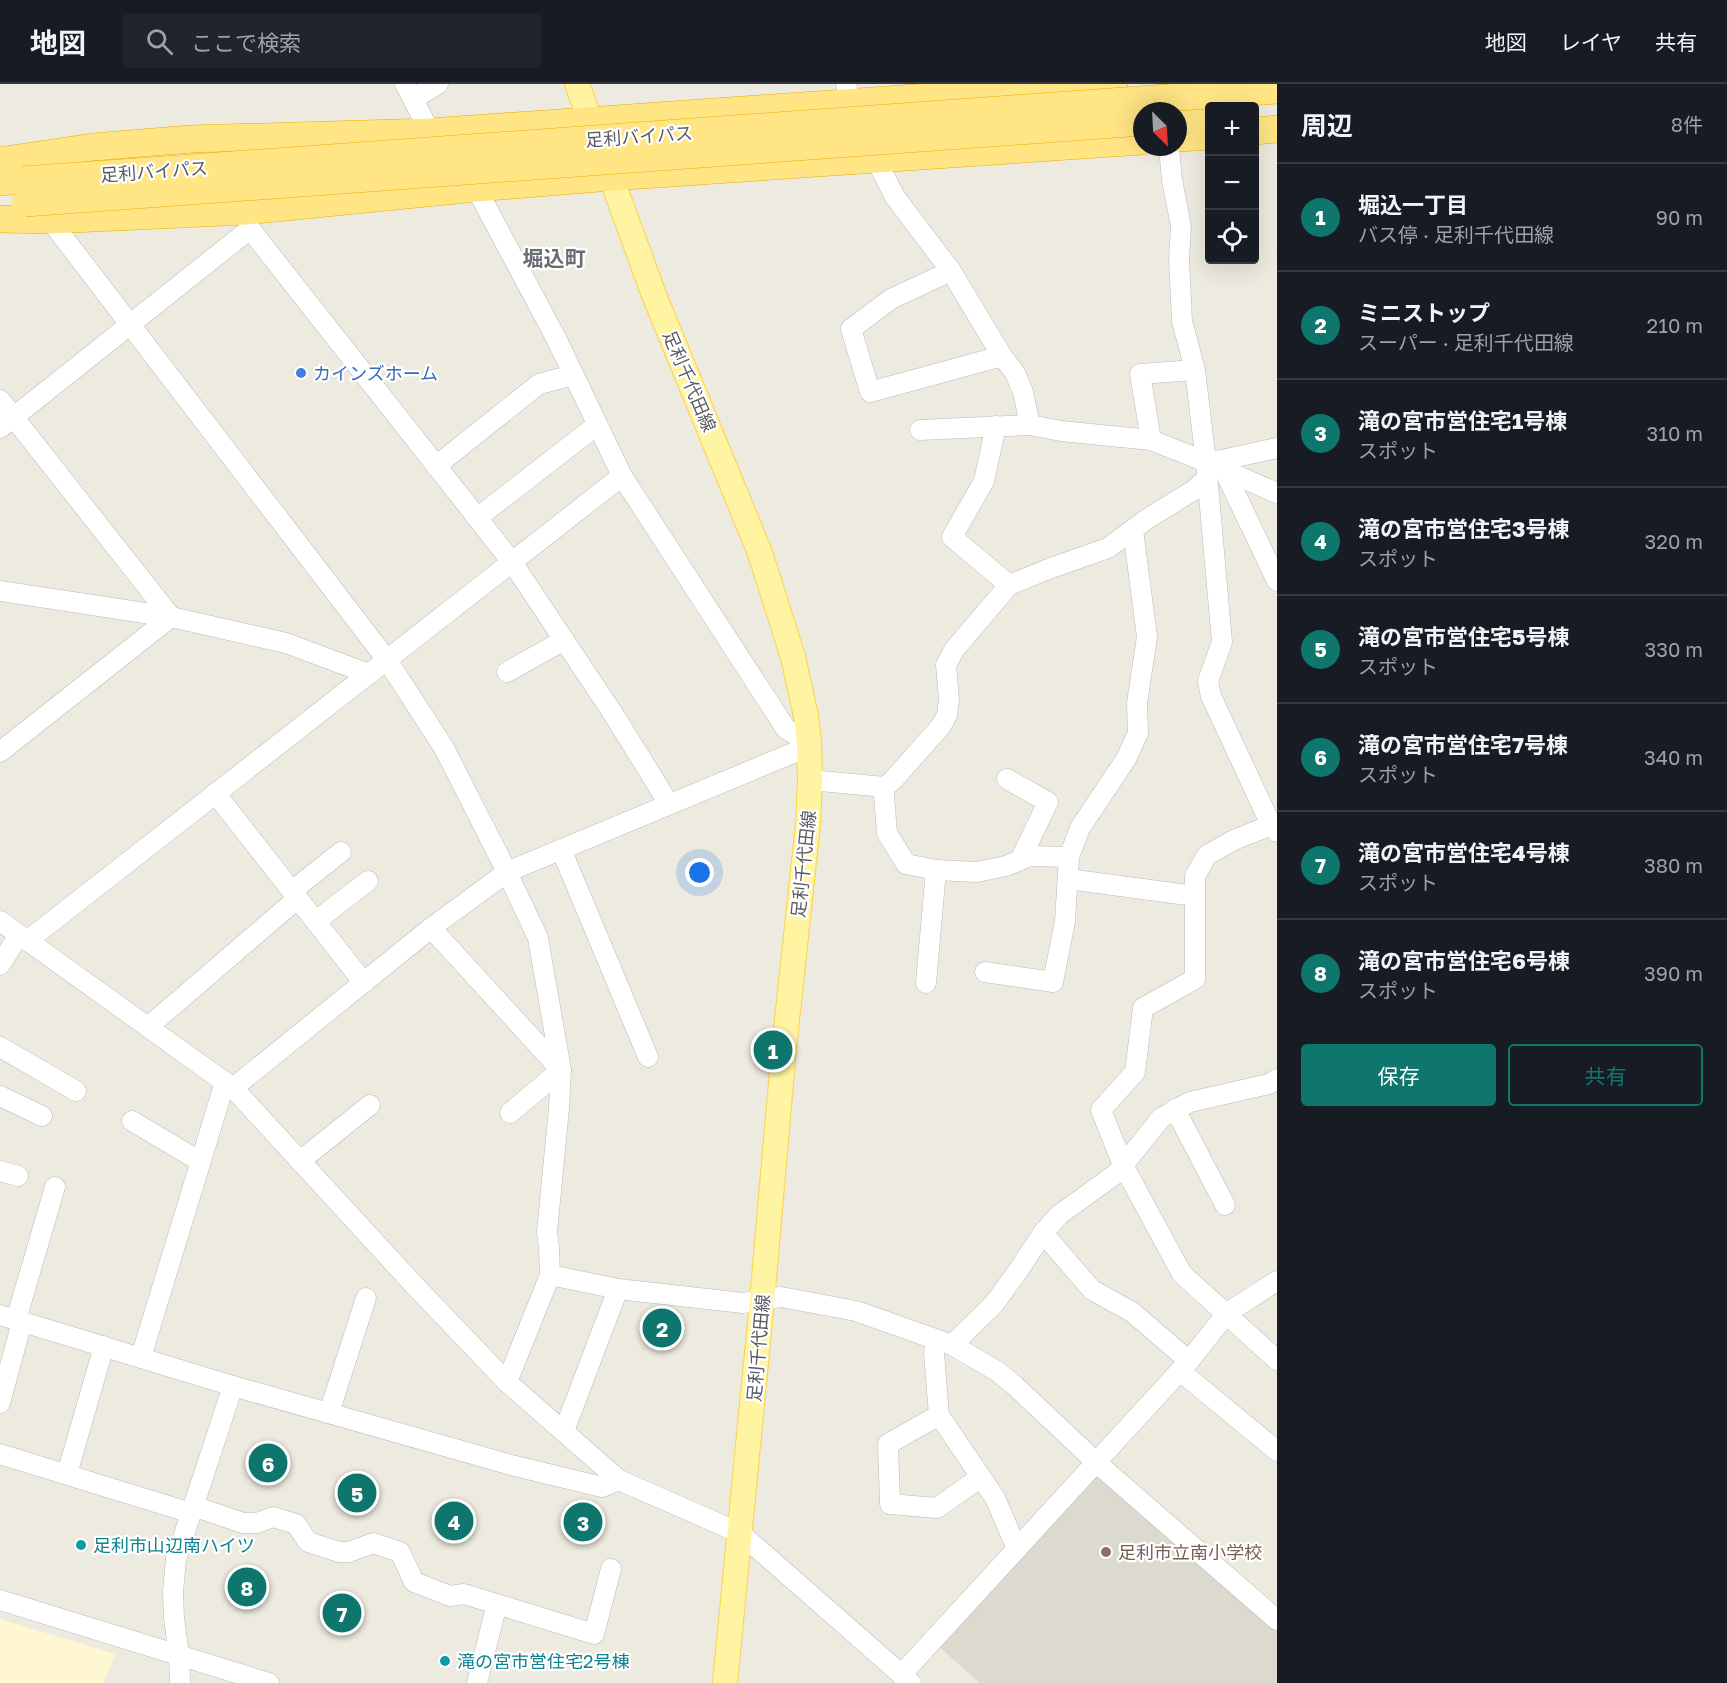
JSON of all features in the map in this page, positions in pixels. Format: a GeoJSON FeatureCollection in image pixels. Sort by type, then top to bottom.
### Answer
{"type":"FeatureCollection","features":[{"type":"Feature","properties":{"kind":"highway"},"geometry":{"type":"LineString","coordinates":[[0,161],[93,147],[191,139],[430,132],[591,122],[849,94],[1114,84]]}},
{"type":"Feature","properties":{"kind":"highway","name":"足利バイパス"},"geometry":{"type":"LineString","coordinates":[[12,192],[1277,90]]}},
{"type":"Feature","properties":{"kind":"highway"},"geometry":{"type":"LineString","coordinates":[[1259,113],[1277,111]]}},
{"type":"Feature","properties":{"kind":"highway"},"geometry":{"type":"LineString","coordinates":[[1187,118],[1205,117]]}},
{"type":"Feature","properties":{"kind":"highway","name":"足利バイパス"},"geometry":{"type":"LineString","coordinates":[[12,192],[1133,123]]}},
{"type":"Feature","properties":{"kind":"highway"},"geometry":{"type":"LineString","coordinates":[[1259,131],[1277,129]]}},
{"type":"Feature","properties":{"kind":"highway"},"geometry":{"type":"LineString","coordinates":[[1187,137],[1205,136]]}},
{"type":"Feature","properties":{"kind":"highway"},"geometry":{"type":"LineString","coordinates":[[0,219],[248,220],[476,188],[875,158],[1133,142]]}},
{"type":"Feature","properties":{"kind":"main road","name":"足利千代田線"},"geometry":{"type":"LineString","coordinates":[[577,84],[654,295],[760,553],[793,657],[806,716],[809,743],[808,824],[784,1048],[725,1683]]}},
{"type":"Feature","properties":{"kind":"street"},"geometry":{"type":"LineString","coordinates":[[430,132],[409,91],[438,84]]}},
{"type":"Feature","properties":{"kind":"street"},"geometry":{"type":"LineString","coordinates":[[1170,156],[1181,226],[1179,259],[1182,321],[1195,370],[1212,470],[1222,642],[1208,681],[1211,696],[1275,827],[1236,839],[1207,855],[1195,876],[1195,979],[1143,1008],[1135,1072],[1101,1110],[1123,1165],[1182,1274],[1277,1360]]}},
{"type":"Feature","properties":{"kind":"street"},"geometry":{"type":"LineString","coordinates":[[875,158],[895,197],[951,271],[1002,356],[1016,373],[1023,392],[1030,426]]}},
{"type":"Feature","properties":{"kind":"street"},"geometry":{"type":"LineString","coordinates":[[141,1357],[201,1162],[229,1085],[507,872],[793,753],[809,743],[786,729],[622,476],[557,340],[476,188]]}},
{"type":"Feature","properties":{"kind":"street"},"geometry":{"type":"LineString","coordinates":[[50,220],[387,660],[444,748],[538,938],[561,1070],[560,1108],[546,1232],[550,1275],[507,1382]]}},
{"type":"Feature","properties":{"kind":"street"},"geometry":{"type":"LineString","coordinates":[[7,423],[130,324],[248,220],[512,562],[614,714],[669,804]]}},
{"type":"Feature","properties":{"kind":"street"},"geometry":{"type":"LineString","coordinates":[[951,271],[891,300],[851,329],[870,392],[1002,356]]}},
{"type":"Feature","properties":{"kind":"street"},"geometry":{"type":"LineString","coordinates":[[1151,440],[1140,374],[1195,370]]}},
{"type":"Feature","properties":{"kind":"street"},"geometry":{"type":"LineString","coordinates":[[436,466],[539,384],[573,375]]}},
{"type":"Feature","properties":{"kind":"street"},"geometry":{"type":"LineString","coordinates":[[0,400],[7,423],[171,617]]}},
{"type":"Feature","properties":{"kind":"street"},"geometry":{"type":"LineString","coordinates":[[477,518],[597,425]]}},
{"type":"Feature","properties":{"kind":"street"},"geometry":{"type":"LineString","coordinates":[[996,426],[984,481],[952,537],[1009,585]]}},
{"type":"Feature","properties":{"kind":"street"},"geometry":{"type":"LineString","coordinates":[[920,430],[1030,426],[1151,440],[1212,470],[1277,493]]}},
{"type":"Feature","properties":{"kind":"street"},"geometry":{"type":"LineString","coordinates":[[1069,857],[1030,856],[1006,866],[977,872],[936,870],[906,864],[887,833],[885,787],[941,726],[947,715],[949,699],[946,665],[954,650],[1009,585],[1108,548],[1147,519],[1194,490],[1222,460],[1277,448]]}},
{"type":"Feature","properties":{"kind":"street"},"geometry":{"type":"LineString","coordinates":[[1212,470],[1277,581]]}},
{"type":"Feature","properties":{"kind":"street"},"geometry":{"type":"LineString","coordinates":[[0,965],[23,938],[215,793],[622,476]]}},
{"type":"Feature","properties":{"kind":"street"},"geometry":{"type":"LineString","coordinates":[[985,972],[1053,982],[1065,921],[1069,857],[1080,828],[1126,759],[1138,733],[1137,703],[1147,637],[1133,530]]}},
{"type":"Feature","properties":{"kind":"street"},"geometry":{"type":"LineString","coordinates":[[0,591],[171,617],[285,644],[369,674]]}},
{"type":"Feature","properties":{"kind":"street"},"geometry":{"type":"LineString","coordinates":[[0,752],[171,617]]}},
{"type":"Feature","properties":{"kind":"street"},"geometry":{"type":"LineString","coordinates":[[507,672],[564,640]]}},
{"type":"Feature","properties":{"kind":"street"},"geometry":{"type":"LineString","coordinates":[[1007,779],[1048,802],[1020,860]]}},
{"type":"Feature","properties":{"kind":"street"},"geometry":{"type":"LineString","coordinates":[[810,780],[885,787]]}},
{"type":"Feature","properties":{"kind":"street"},"geometry":{"type":"LineString","coordinates":[[215,793],[364,982]]}},
{"type":"Feature","properties":{"kind":"street"},"geometry":{"type":"LineString","coordinates":[[561,849],[648,1057]]}},
{"type":"Feature","properties":{"kind":"street"},"geometry":{"type":"LineString","coordinates":[[148,1027],[341,852]]}},
{"type":"Feature","properties":{"kind":"street"},"geometry":{"type":"LineString","coordinates":[[926,983],[936,870]]}},
{"type":"Feature","properties":{"kind":"street"},"geometry":{"type":"LineString","coordinates":[[1068,879],[1195,896]]}},
{"type":"Feature","properties":{"kind":"street"},"geometry":{"type":"LineString","coordinates":[[316,921],[368,881]]}},
{"type":"Feature","properties":{"kind":"street"},"geometry":{"type":"LineString","coordinates":[[0,921],[229,1085],[507,1382],[619,1480],[740,1533],[906,1679],[1017,1549],[1184,1366],[1227,1313],[1277,1281]]}},
{"type":"Feature","properties":{"kind":"street"},"geometry":{"type":"LineString","coordinates":[[431,928],[561,1070]]}},
{"type":"Feature","properties":{"kind":"street"},"geometry":{"type":"LineString","coordinates":[[0,1047],[76,1090]]}},
{"type":"Feature","properties":{"kind":"street"},"geometry":{"type":"LineString","coordinates":[[510,1113],[561,1070]]}},
{"type":"Feature","properties":{"kind":"street"},"geometry":{"type":"LineString","coordinates":[[1017,1549],[995,1498],[939,1415],[934,1353],[994,1304],[1043,1233],[1059,1215],[1118,1173],[1161,1118],[1190,1102],[1274,1087]]}},
{"type":"Feature","properties":{"kind":"street"},"geometry":{"type":"LineString","coordinates":[[0,1096],[42,1116]]}},
{"type":"Feature","properties":{"kind":"street"},"geometry":{"type":"LineString","coordinates":[[300,1161],[370,1105]]}},
{"type":"Feature","properties":{"kind":"street"},"geometry":{"type":"LineString","coordinates":[[1175,1109],[1225,1205]]}},
{"type":"Feature","properties":{"kind":"street"},"geometry":{"type":"LineString","coordinates":[[132,1121],[201,1162]]}},
{"type":"Feature","properties":{"kind":"street"},"geometry":{"type":"LineString","coordinates":[[0,1403],[13,1319],[55,1187]]}},
{"type":"Feature","properties":{"kind":"street"},"geometry":{"type":"LineString","coordinates":[[1043,1233],[1092,1290],[1132,1312],[1184,1366],[1277,1450]]}},
{"type":"Feature","properties":{"kind":"street"},"geometry":{"type":"LineString","coordinates":[[550,1275],[618,1289],[743,1303],[781,1297],[856,1311],[944,1343],[997,1371],[1097,1463],[1277,1620]]}},
{"type":"Feature","properties":{"kind":"street"},"geometry":{"type":"LineString","coordinates":[[564,1431],[618,1289]]}},
{"type":"Feature","properties":{"kind":"street"},"geometry":{"type":"LineString","coordinates":[[329,1413],[366,1298]]}},
{"type":"Feature","properties":{"kind":"street"},"geometry":{"type":"LineString","coordinates":[[13,1319],[233,1386],[511,1465],[602,1487],[619,1480]]}},
{"type":"Feature","properties":{"kind":"street"},"geometry":{"type":"LineString","coordinates":[[67,1474],[104,1346]]}},
{"type":"Feature","properties":{"kind":"street"},"geometry":{"type":"LineString","coordinates":[[180,1683],[172,1592],[176,1559],[233,1386]]}},
{"type":"Feature","properties":{"kind":"street"},"geometry":{"type":"LineString","coordinates":[[939,1415],[888,1444],[890,1503],[937,1508],[981,1477]]}},
{"type":"Feature","properties":{"kind":"street"},"geometry":{"type":"LineString","coordinates":[[0,1454],[243,1523],[257,1523],[273,1517],[296,1524],[308,1542],[339,1552],[349,1552],[374,1543],[400,1552],[414,1582],[450,1596],[464,1594],[594,1634],[611,1569]]}},
{"type":"Feature","properties":{"kind":"street"},"geometry":{"type":"LineString","coordinates":[[0,1600],[269,1683]]}},
{"type":"Feature","properties":{"kind":"street"},"geometry":{"type":"LineString","coordinates":[[477,1683],[497,1604]]}},
{"type":"Feature","properties":{"kind":"shaded area","name":"足利市立南小学校"},"geometry":{"type":"Polygon","coordinates":[[[1097,1474],[1277,1630],[1277,1683],[980,1683],[937,1645],[1097,1474]]]}},
{"type":"Feature","properties":{"kind":"shaded area"},"geometry":{"type":"Polygon","coordinates":[[[0,1619],[115,1654],[104,1683],[0,1683],[0,1619]]]}},
{"type":"Feature","properties":{"kind":"place","name":"カインズホーム"},"geometry":{"type":"Point","coordinates":[301,373]}},
{"type":"Feature","properties":{"kind":"place","name":"堀込一丁目"},"geometry":{"type":"Point","coordinates":[773,1050]}},
{"type":"Feature","properties":{"kind":"place","name":"ミニストップ"},"geometry":{"type":"Point","coordinates":[662,1328]}},
{"type":"Feature","properties":{"kind":"place","name":"滝の宮市営住宅7号棟"},"geometry":{"type":"Point","coordinates":[268,1463]}},
{"type":"Feature","properties":{"kind":"place","name":"滝の宮市営住宅5号棟"},"geometry":{"type":"Point","coordinates":[357,1493]}},
{"type":"Feature","properties":{"kind":"place","name":"滝の宮市営住宅3号棟"},"geometry":{"type":"Point","coordinates":[454,1521]}},
{"type":"Feature","properties":{"kind":"place","name":"滝の宮市営住宅1号棟"},"geometry":{"type":"Point","coordinates":[583,1522]}},
{"type":"Feature","properties":{"kind":"place","name":"足利市山辺南ハイツ"},"geometry":{"type":"Point","coordinates":[81,1545]}},
{"type":"Feature","properties":{"kind":"place","name":"足利市立南小学校"},"geometry":{"type":"Point","coordinates":[1106,1552]}},
{"type":"Feature","properties":{"kind":"place","name":"滝の宮市営住宅6号棟"},"geometry":{"type":"Point","coordinates":[247,1587]}},
{"type":"Feature","properties":{"kind":"place","name":"滝の宮市営住宅4号棟"},"geometry":{"type":"Point","coordinates":[342,1613]}},
{"type":"Feature","properties":{"kind":"place","name":"滝の宮市営住宅2号棟"},"geometry":{"type":"Point","coordinates":[445,1661]}},
{"type":"Feature","properties":{"kind":"district","name":"堀込町"},"geometry":{"type":"Point","coordinates":[554,258]}}]}
